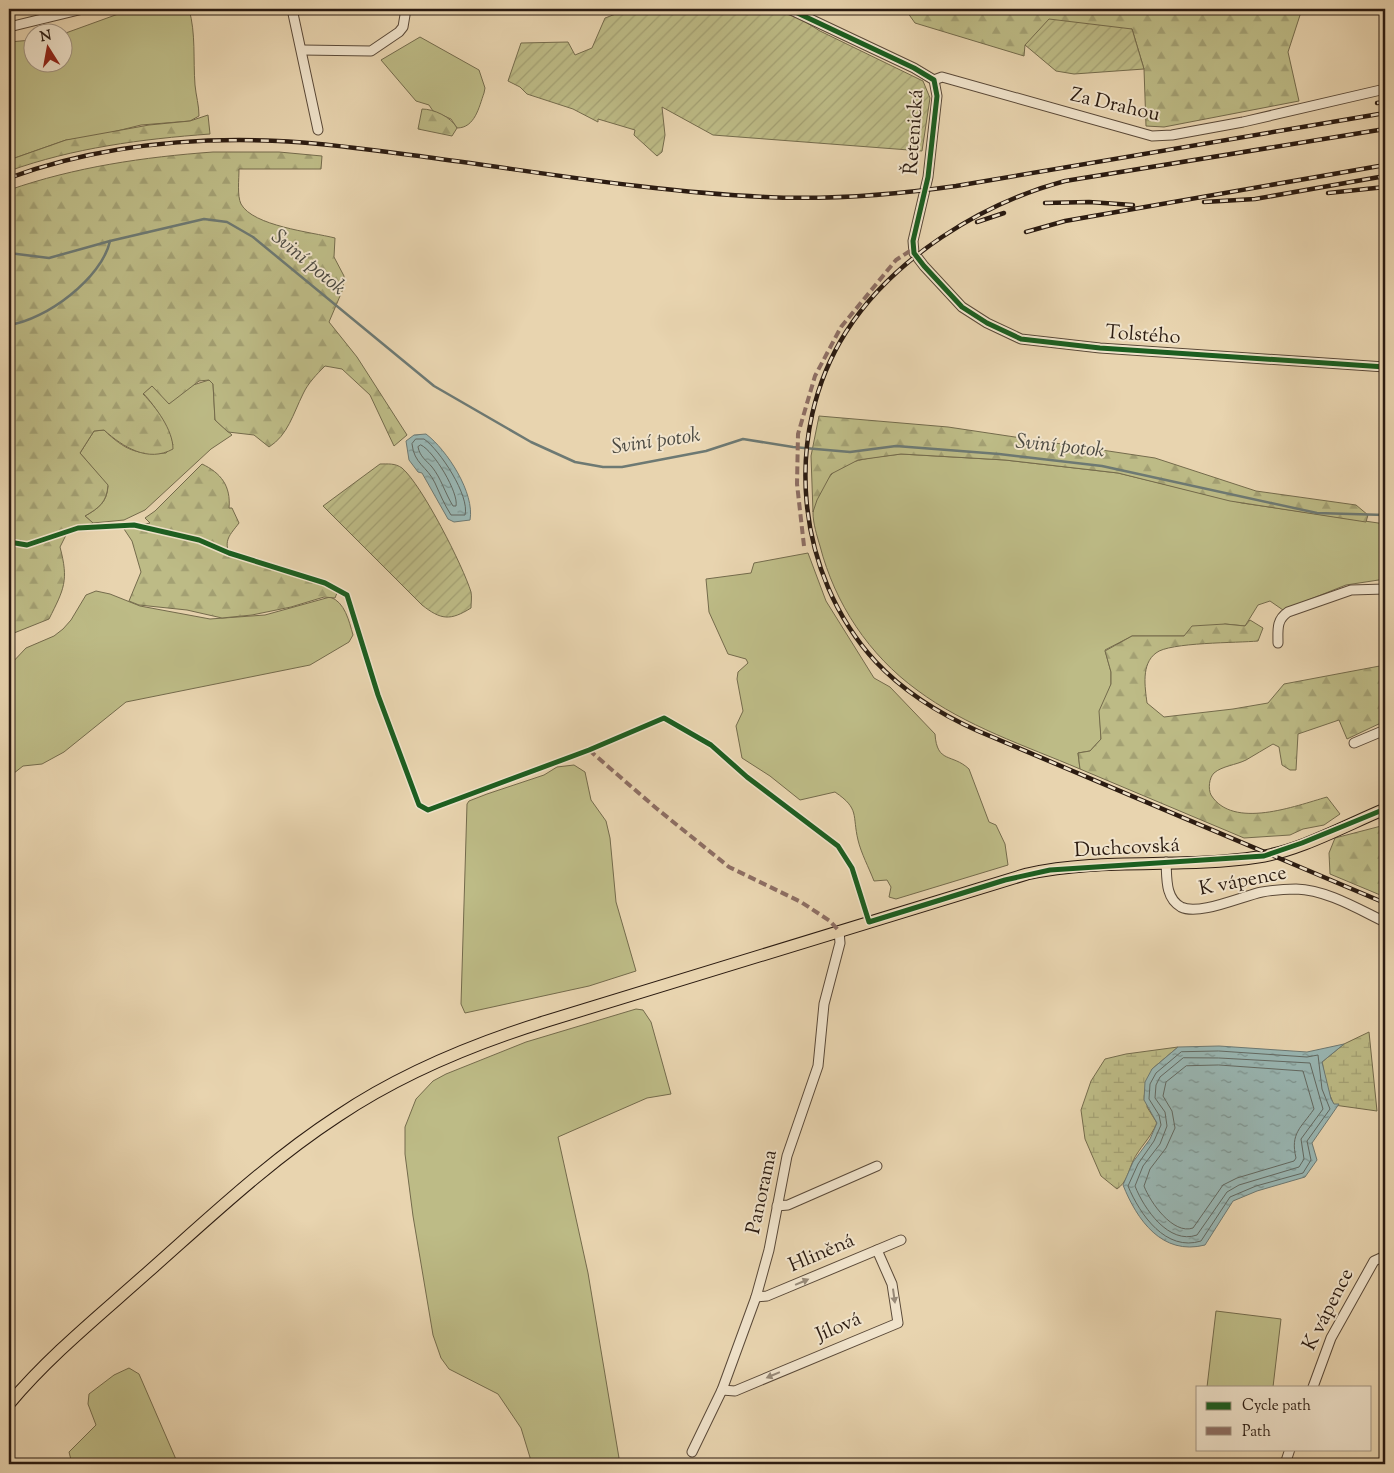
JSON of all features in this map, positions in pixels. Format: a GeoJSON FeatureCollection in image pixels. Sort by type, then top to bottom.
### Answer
{"type":"FeatureCollection","features":[{"type":"Feature","properties":{"kind":"main road","name":"Duchcovská"},"geometry":{"type":"LineString","coordinates":[[10,1403],[56,1354],[234,1196],[309,1136],[349,1109],[445,1059],[491,1039],[839,931],[1038,872],[1078,866],[1264,856],[1302,843],[1385,809]]}},
{"type":"Feature","properties":{"kind":"street"},"geometry":{"type":"LineString","coordinates":[[9,27],[83,9]]}},
{"type":"Feature","properties":{"kind":"street"},"geometry":{"type":"LineString","coordinates":[[292,9],[318,130]]}},
{"type":"Feature","properties":{"kind":"street"},"geometry":{"type":"LineString","coordinates":[[302,50],[371,51],[399,32],[403,27],[406,9]]}},
{"type":"Feature","properties":{"kind":"street","name":"Řetenická"},"geometry":{"type":"LineString","coordinates":[[793,9],[842,36],[914,68],[934,80],[937,96],[928,177],[913,241],[913,249]]}},
{"type":"Feature","properties":{"kind":"street","name":"Za Drahou"},"geometry":{"type":"LineString","coordinates":[[934,80],[942,77],[1152,136],[1172,135],[1292,112],[1385,89]]}},
{"type":"Feature","properties":{"kind":"street","name":"Tolstého"},"geometry":{"type":"LineString","coordinates":[[913,249],[924,266],[962,307],[987,323],[1022,339],[1100,348],[1385,367]]}},
{"type":"Feature","properties":{"kind":"street"},"geometry":{"type":"LineString","coordinates":[[1278,643],[1278,623],[1281,617],[1288,612],[1351,590],[1385,589]]}},
{"type":"Feature","properties":{"kind":"street"},"geometry":{"type":"LineString","coordinates":[[1354,743],[1385,730]]}},
{"type":"Feature","properties":{"kind":"street","name":"K vápence"},"geometry":{"type":"LineString","coordinates":[[1166,862],[1171,897],[1186,909],[1210,906],[1261,892],[1299,889],[1320,894],[1385,922]]}},
{"type":"Feature","properties":{"kind":"street","name":"Panorama"},"geometry":{"type":"LineString","coordinates":[[692,1452],[722,1390],[756,1297],[769,1250],[787,1156],[818,1066],[823,1011],[840,944],[839,931]]}},
{"type":"Feature","properties":{"kind":"street"},"geometry":{"type":"LineString","coordinates":[[777,1206],[788,1205],[876,1166]]}},
{"type":"Feature","properties":{"kind":"street","name":"Hliněná"},"geometry":{"type":"LineString","coordinates":[[756,1297],[767,1296],[901,1240]]}},
{"type":"Feature","properties":{"kind":"street","name":"Jílová"},"geometry":{"type":"LineString","coordinates":[[722,1390],[735,1391],[898,1323],[892,1284],[877,1250]]}},
{"type":"Feature","properties":{"kind":"street","name":"K vápence"},"geometry":{"type":"LineString","coordinates":[[1313,1386],[1331,1338],[1374,1261],[1385,1256]]}},
{"type":"Feature","properties":{"kind":"street"},"geometry":{"type":"LineString","coordinates":[[1285,1464],[1290,1450]]}},
{"type":"Feature","properties":{"kind":"green space"},"geometry":{"type":"Polygon","coordinates":[[[9,9],[39,9],[9,16],[9,9]]]}},
{"type":"Feature","properties":{"kind":"green space"},"geometry":{"type":"Polygon","coordinates":[[[132,9],[189,9],[193,28],[195,85],[199,116],[190,121],[141,125],[93,137],[66,140],[9,160],[9,42],[22,41],[22,72],[72,72],[72,31],[132,9]]]}},
{"type":"Feature","properties":{"kind":"green space"},"geometry":{"type":"Polygon","coordinates":[[[629,9],[754,9],[796,16],[820,31],[923,81],[930,98],[922,151],[713,135],[662,107],[665,135],[662,152],[657,156],[634,135],[635,130],[598,119],[598,122],[573,109],[527,94],[520,87],[508,81],[521,43],[568,42],[575,55],[592,48],[605,18],[629,9]]]}},
{"type":"Feature","properties":{"kind":"green space"},"geometry":{"type":"Polygon","coordinates":[[[905,9],[1302,9],[1288,52],[1299,101],[1164,127],[1146,126],[1144,69],[1132,29],[1025,45],[1024,56],[915,23],[905,9]]]}},
{"type":"Feature","properties":{"kind":"green space"},"geometry":{"type":"Polygon","coordinates":[[[1049,19],[1132,29],[1144,69],[1074,74],[1056,71],[1025,45],[1049,19]]]}},
{"type":"Feature","properties":{"kind":"green space"},"geometry":{"type":"Polygon","coordinates":[[[420,37],[479,70],[485,88],[484,93],[475,116],[468,125],[457,128],[451,119],[433,111],[429,105],[416,101],[381,60],[420,37]]]}},
{"type":"Feature","properties":{"kind":"green space"},"geometry":{"type":"Polygon","coordinates":[[[422,109],[437,112],[451,120],[457,128],[452,136],[418,129],[422,109]]]}},
{"type":"Feature","properties":{"kind":"green space"},"geometry":{"type":"Polygon","coordinates":[[[208,115],[210,134],[108,146],[58,156],[9,171],[9,160],[66,140],[149,125],[190,121],[208,115]]]}},
{"type":"Feature","properties":{"kind":"green space"},"geometry":{"type":"Polygon","coordinates":[[[213,152],[279,152],[322,156],[321,169],[239,169],[240,201],[248,212],[257,218],[284,227],[335,238],[334,257],[344,276],[343,289],[329,322],[357,357],[407,435],[394,446],[370,395],[342,369],[325,366],[319,372],[305,390],[281,436],[269,447],[254,435],[228,432],[215,420],[213,384],[209,380],[199,381],[169,404],[152,386],[143,394],[153,405],[167,427],[173,449],[164,453],[145,454],[119,442],[104,430],[94,431],[80,453],[108,485],[106,496],[98,507],[85,516],[93,523],[66,535],[60,547],[64,568],[64,584],[49,619],[9,635],[9,190],[59,175],[110,164],[213,152]]]}},
{"type":"Feature","properties":{"kind":"green space"},"geometry":{"type":"Polygon","coordinates":[[[209,380],[213,383],[215,420],[232,435],[211,449],[145,510],[124,520],[93,523],[85,516],[101,504],[106,496],[108,486],[80,453],[94,431],[104,430],[125,447],[132,450],[147,453],[166,453],[173,445],[171,438],[157,411],[143,393],[152,386],[193,385],[209,380]]]}},
{"type":"Feature","properties":{"kind":"green space"},"geometry":{"type":"Polygon","coordinates":[[[819,416],[948,427],[1155,458],[1256,491],[1356,505],[1368,515],[1366,522],[1230,501],[1118,473],[1005,460],[901,454],[858,460],[831,474],[817,500],[813,512],[811,456],[819,416]]]}},
{"type":"Feature","properties":{"kind":"green space"},"geometry":{"type":"Polygon","coordinates":[[[901,454],[1005,460],[1118,473],[1242,503],[1385,524],[1385,579],[1346,585],[1283,610],[1270,601],[1258,605],[1245,626],[1225,624],[1184,636],[1132,636],[1105,650],[1111,672],[1111,684],[1100,719],[1101,739],[1090,751],[1078,753],[1080,769],[975,725],[917,690],[884,661],[869,644],[845,608],[835,588],[816,534],[813,508],[822,488],[837,469],[863,459],[901,454]]]}},
{"type":"Feature","properties":{"kind":"green space"},"geometry":{"type":"Polygon","coordinates":[[[202,464],[215,472],[223,481],[228,493],[229,508],[232,508],[239,523],[228,538],[227,546],[230,556],[325,586],[337,593],[335,598],[324,597],[291,607],[252,615],[222,618],[187,610],[139,605],[129,601],[141,572],[132,541],[124,529],[150,523],[145,518],[155,511],[202,464]]]}},
{"type":"Feature","properties":{"kind":"green space"},"geometry":{"type":"Polygon","coordinates":[[[380,464],[389,464],[402,468],[431,508],[467,580],[471,592],[471,608],[451,617],[440,616],[429,610],[323,506],[380,464]]]}},
{"type":"Feature","properties":{"kind":"green space"},"geometry":{"type":"Polygon","coordinates":[[[808,553],[826,601],[874,678],[890,687],[935,734],[936,743],[942,754],[969,769],[989,822],[996,825],[1005,844],[1008,865],[896,899],[889,897],[891,887],[887,880],[874,881],[859,845],[854,813],[843,798],[835,792],[800,800],[770,776],[742,758],[736,726],[743,711],[737,679],[738,672],[748,663],[746,659],[728,654],[709,612],[706,579],[751,573],[754,563],[808,553]]]}},
{"type":"Feature","properties":{"kind":"green space"},"geometry":{"type":"Polygon","coordinates":[[[96,591],[110,594],[140,606],[210,619],[265,615],[330,597],[335,599],[343,608],[353,635],[349,642],[310,665],[126,702],[64,752],[42,764],[23,766],[9,777],[9,666],[26,648],[54,636],[63,629],[71,620],[86,595],[96,591]]]}},
{"type":"Feature","properties":{"kind":"green space"},"geometry":{"type":"Polygon","coordinates":[[[1250,620],[1263,628],[1258,641],[1189,645],[1163,649],[1156,653],[1151,658],[1146,669],[1147,703],[1164,717],[1233,709],[1268,703],[1284,684],[1385,665],[1385,721],[1347,739],[1339,720],[1298,734],[1296,770],[1290,770],[1282,765],[1279,747],[1273,744],[1246,760],[1217,771],[1212,775],[1210,781],[1211,795],[1221,806],[1234,811],[1249,813],[1282,810],[1327,797],[1340,814],[1324,825],[1303,829],[1290,835],[1244,838],[1080,769],[1078,753],[1090,751],[1101,739],[1099,711],[1111,684],[1111,672],[1105,651],[1132,636],[1184,636],[1192,626],[1225,624],[1245,626],[1250,620]]]}},
{"type":"Feature","properties":{"kind":"green space"},"geometry":{"type":"Polygon","coordinates":[[[574,765],[585,772],[591,800],[606,821],[610,838],[616,902],[636,971],[589,986],[465,1013],[461,1004],[467,804],[469,801],[487,794],[544,775],[557,767],[574,765]]]}},
{"type":"Feature","properties":{"kind":"green space"},"geometry":{"type":"Polygon","coordinates":[[[1385,825],[1385,897],[1330,874],[1329,853],[1335,838],[1385,825]]]}},
{"type":"Feature","properties":{"kind":"green space"},"geometry":{"type":"Polygon","coordinates":[[[636,1009],[643,1010],[651,1022],[671,1094],[647,1098],[558,1137],[588,1273],[619,1458],[613,1464],[532,1464],[521,1428],[498,1394],[449,1369],[441,1358],[433,1335],[413,1216],[405,1154],[405,1127],[416,1099],[433,1081],[446,1074],[526,1042],[636,1009]]]}},
{"type":"Feature","properties":{"kind":"green space"},"geometry":{"type":"Polygon","coordinates":[[[1369,1032],[1377,1111],[1334,1105],[1327,1088],[1322,1062],[1344,1044],[1369,1032]]]}},
{"type":"Feature","properties":{"kind":"green space"},"geometry":{"type":"Polygon","coordinates":[[[1178,1047],[1152,1069],[1147,1107],[1157,1123],[1135,1156],[1125,1180],[1117,1189],[1101,1176],[1085,1139],[1081,1110],[1091,1081],[1105,1059],[1126,1054],[1178,1047]]]}},
{"type":"Feature","properties":{"kind":"green space"},"geometry":{"type":"Polygon","coordinates":[[[1216,1311],[1281,1319],[1273,1386],[1207,1386],[1216,1311]]]}},
{"type":"Feature","properties":{"kind":"green space"},"geometry":{"type":"Polygon","coordinates":[[[129,1368],[139,1374],[178,1464],[72,1464],[69,1452],[96,1425],[88,1404],[89,1394],[114,1375],[129,1368]]]}},
{"type":"Feature","properties":{"kind":"water"},"geometry":{"type":"Polygon","coordinates":[[[426,434],[442,450],[458,473],[468,497],[470,520],[454,522],[448,519],[422,473],[418,472],[409,460],[406,441],[414,435],[426,434]]]}},
{"type":"Feature","properties":{"kind":"water"},"geometry":{"type":"Polygon","coordinates":[[[1344,1044],[1322,1062],[1331,1099],[1334,1104],[1339,1104],[1312,1143],[1317,1160],[1305,1177],[1257,1191],[1233,1201],[1205,1245],[1190,1247],[1176,1245],[1164,1240],[1153,1232],[1136,1211],[1123,1185],[1133,1162],[1150,1139],[1157,1123],[1144,1100],[1145,1082],[1152,1069],[1178,1047],[1219,1046],[1307,1052],[1344,1044]]]}},
{"type":"Feature","properties":{"kind":"waterway","name":"Sviní potok"},"geometry":{"type":"LineString","coordinates":[[9,253],[49,258],[110,241],[204,219],[227,222],[253,237],[434,386],[531,442],[575,462],[603,467],[622,467],[706,451],[743,439],[793,447],[850,452],[896,446],[999,454],[1102,466],[1317,513],[1385,515]]}},
{"type":"Feature","properties":{"kind":"waterway","name":"Sviní potok"},"geometry":{"type":"LineString","coordinates":[[9,325],[39,315],[70,295],[96,269],[105,255],[110,241]]}},
{"type":"Feature","properties":{"kind":"railway"},"geometry":{"type":"LineString","coordinates":[[1377,103],[1385,102]]}},
{"type":"Feature","properties":{"kind":"railway"},"geometry":{"type":"LineString","coordinates":[[9,178],[41,167],[74,159],[142,146],[244,140],[297,142],[352,148],[680,191],[789,198],[837,197],[909,192],[956,186],[1385,113]]}},
{"type":"Feature","properties":{"kind":"railway"},"geometry":{"type":"LineString","coordinates":[[1385,129],[1065,181],[1002,203],[972,219],[942,237],[888,280],[846,332],[826,372],[812,414],[806,458],[807,502],[814,546],[828,588],[849,627],[876,662],[911,693],[937,710],[978,731],[1385,903]]}},
{"type":"Feature","properties":{"kind":"railway"},"geometry":{"type":"LineString","coordinates":[[1026,232],[1065,221],[1385,165]]}},
{"type":"Feature","properties":{"kind":"railway"},"geometry":{"type":"LineString","coordinates":[[1204,202],[1255,199],[1385,176]]}},
{"type":"Feature","properties":{"kind":"railway"},"geometry":{"type":"LineString","coordinates":[[1328,193],[1385,187]]}},
{"type":"Feature","properties":{"kind":"railway"},"geometry":{"type":"LineString","coordinates":[[1045,203],[1089,202],[1133,205]]}},
{"type":"Feature","properties":{"kind":"railway"},"geometry":{"type":"LineString","coordinates":[[977,222],[1004,213]]}},
{"type":"Feature","properties":{"kind":"marked path"},"geometry":{"type":"LineString","coordinates":[[804,546],[797,484],[798,434],[815,376],[841,327],[896,260],[913,249]]}},
{"type":"Feature","properties":{"kind":"marked path"},"geometry":{"type":"LineString","coordinates":[[589,750],[656,808],[729,867],[801,902],[830,921],[839,931]]}},
{"type":"Feature","properties":{"kind":"cycle path"},"geometry":{"type":"LineString","coordinates":[[789,9],[914,68],[934,80],[937,96],[928,177],[913,241],[914,253],[962,307],[987,323],[1021,339],[1100,348],[1385,367]]}},
{"type":"Feature","properties":{"kind":"cycle path"},"geometry":{"type":"LineString","coordinates":[[9,542],[27,545],[78,528],[134,525],[199,540],[229,553],[325,583],[347,595],[378,695],[419,805],[428,810],[589,750],[664,718],[711,745],[747,777],[838,846],[852,868],[869,922],[1005,880],[1050,870],[1264,856],[1302,843],[1385,809]]}}]}
